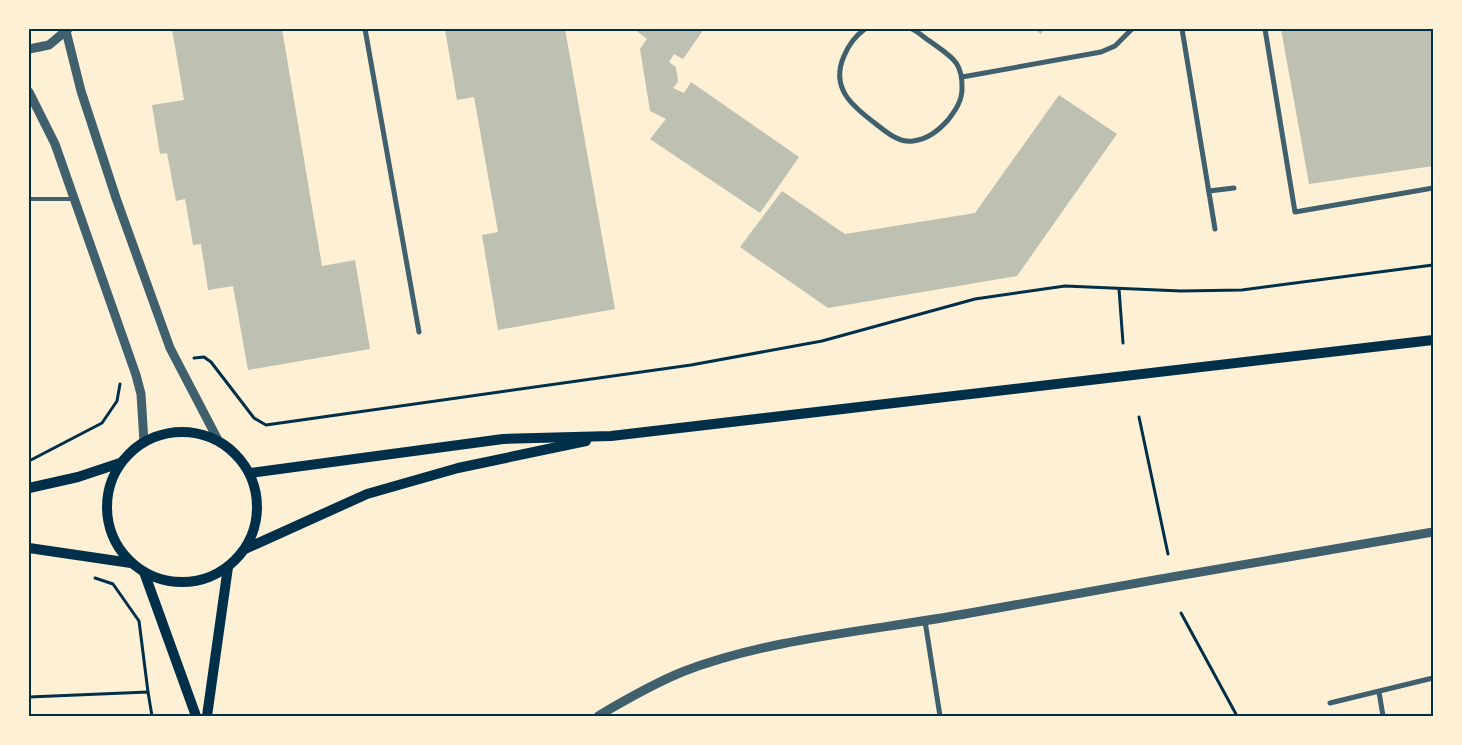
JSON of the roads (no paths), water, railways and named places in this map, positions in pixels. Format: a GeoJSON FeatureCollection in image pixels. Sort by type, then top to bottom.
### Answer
{"type":"FeatureCollection","features":[{"type":"Feature","properties":{"kind":"main road"},"geometry":{"type":"LineString","coordinates":[[245,549],[367,494],[458,468],[611,436],[1433,340]]}},
{"type":"Feature","properties":{"kind":"main road"},"geometry":{"type":"LineString","coordinates":[[168,432],[194,432],[218,440],[236,454],[250,473],[256,492],[258,512],[254,531],[245,549],[228,567],[208,578],[186,582],[164,580],[144,572],[131,563],[117,546],[108,519],[106,504],[110,483],[120,463],[130,451],[144,442],[168,432]]}},
{"type":"Feature","properties":{"kind":"main road"},"geometry":{"type":"LineString","coordinates":[[250,473],[503,438],[611,436]]}},
{"type":"Feature","properties":{"kind":"main road"},"geometry":{"type":"LineString","coordinates":[[29,488],[78,477],[120,463]]}},
{"type":"Feature","properties":{"kind":"main road"},"geometry":{"type":"LineString","coordinates":[[29,548],[131,563]]}},
{"type":"Feature","properties":{"kind":"main road"},"geometry":{"type":"LineString","coordinates":[[207,716],[228,567]]}},
{"type":"Feature","properties":{"kind":"main road"},"geometry":{"type":"LineString","coordinates":[[144,572],[196,716]]}},
{"type":"Feature","properties":{"kind":"street"},"geometry":{"type":"LineString","coordinates":[[365,29],[419,332]]}},
{"type":"Feature","properties":{"kind":"street"},"geometry":{"type":"LineString","coordinates":[[865,29],[855,36],[842,62],[840,85],[843,94],[860,113],[889,134],[912,141],[936,132],[954,112],[959,102],[962,77],[957,63],[948,53],[912,29]]}},
{"type":"Feature","properties":{"kind":"street"},"geometry":{"type":"LineString","coordinates":[[962,77],[1101,52],[1115,46],[1132,29]]}},
{"type":"Feature","properties":{"kind":"street"},"geometry":{"type":"LineString","coordinates":[[1182,29],[1215,229]]}},
{"type":"Feature","properties":{"kind":"street"},"geometry":{"type":"LineString","coordinates":[[1265,29],[1295,212],[1433,188]]}},
{"type":"Feature","properties":{"kind":"street"},"geometry":{"type":"LineString","coordinates":[[29,49],[49,45],[67,30],[81,91],[116,198],[170,348],[218,440]]}},
{"type":"Feature","properties":{"kind":"street"},"geometry":{"type":"LineString","coordinates":[[29,92],[54,144],[136,375],[141,394],[144,442]]}},
{"type":"Feature","properties":{"kind":"street"},"geometry":{"type":"LineString","coordinates":[[1208,192],[1234,188]]}},
{"type":"Feature","properties":{"kind":"street"},"geometry":{"type":"LineString","coordinates":[[598,716],[636,693],[682,672],[744,653],[821,637],[925,622],[1433,532]]}},
{"type":"Feature","properties":{"kind":"street"},"geometry":{"type":"LineString","coordinates":[[925,622],[940,716]]}},
{"type":"Feature","properties":{"kind":"street"},"geometry":{"type":"LineString","coordinates":[[1330,702],[1433,678]]}},
{"type":"Feature","properties":{"kind":"street"},"geometry":{"type":"LineString","coordinates":[[1379,692],[1383,716]]}},
{"type":"Feature","properties":{"kind":"lane"},"geometry":{"type":"LineString","coordinates":[[29,199],[74,199]]}}]}
